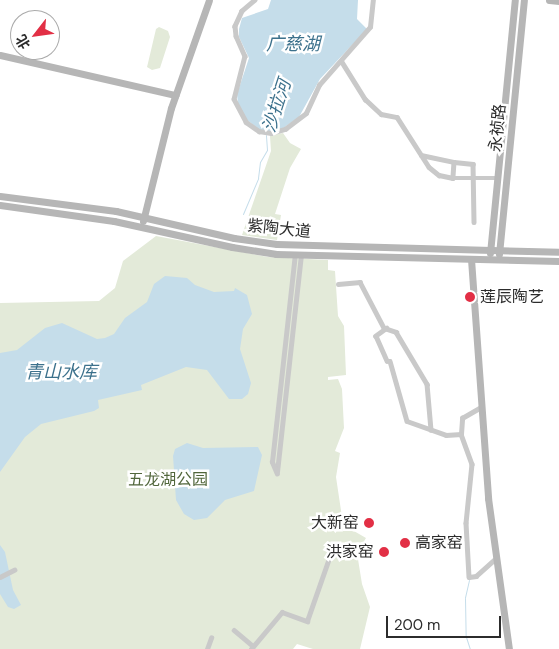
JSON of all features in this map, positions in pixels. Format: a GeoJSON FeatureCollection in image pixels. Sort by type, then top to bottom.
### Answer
{"type":"FeatureCollection","features":[{"type":"Feature","properties":{"kind":"main road"},"geometry":{"type":"LineString","coordinates":[[140,226],[173,95],[205,0]]}},
{"type":"Feature","properties":{"kind":"main road"},"geometry":{"type":"LineString","coordinates":[[173,95],[209,0]]}},
{"type":"Feature","properties":{"kind":"main road","name":"永祯路"},"geometry":{"type":"LineString","coordinates":[[490,259],[515,0]]}},
{"type":"Feature","properties":{"kind":"main road","name":"永祯路"},"geometry":{"type":"LineString","coordinates":[[499,259],[524,0]]}},
{"type":"Feature","properties":{"kind":"main road"},"geometry":{"type":"LineString","coordinates":[[549,0],[559,1]]}},
{"type":"Feature","properties":{"kind":"main road"},"geometry":{"type":"LineString","coordinates":[[0,56],[173,95]]}},
{"type":"Feature","properties":{"kind":"main road","name":"紫陶大道"},"geometry":{"type":"LineString","coordinates":[[0,196],[142,217],[234,238],[276,244],[559,252]]}},
{"type":"Feature","properties":{"kind":"main road","name":"紫陶大道"},"geometry":{"type":"LineString","coordinates":[[0,205],[140,226],[232,248],[298,255],[559,261]]}},
{"type":"Feature","properties":{"kind":"main road"},"geometry":{"type":"LineString","coordinates":[[471,259],[480,407],[509,649]]}},
{"type":"Feature","properties":{"kind":"street"},"geometry":{"type":"LineString","coordinates":[[255,0],[242,11],[236,22],[235,33],[245,56],[234,96],[240,116],[259,131],[268,133],[282,131],[300,118],[319,85],[342,62],[370,27],[374,0]]}},
{"type":"Feature","properties":{"kind":"street"},"geometry":{"type":"LineString","coordinates":[[342,62],[366,99],[381,114],[397,117],[421,155],[439,175],[453,178],[498,178]]}},
{"type":"Feature","properties":{"kind":"street"},"geometry":{"type":"LineString","coordinates":[[421,155],[473,164],[474,222]]}},
{"type":"Feature","properties":{"kind":"street"},"geometry":{"type":"LineString","coordinates":[[453,178],[454,162]]}},
{"type":"Feature","properties":{"kind":"street"},"geometry":{"type":"LineString","coordinates":[[298,255],[277,474],[272,461],[298,255]]}},
{"type":"Feature","properties":{"kind":"street"},"geometry":{"type":"LineString","coordinates":[[338,284],[360,282],[379,320],[387,328],[396,332],[427,384],[431,430]]}},
{"type":"Feature","properties":{"kind":"street"},"geometry":{"type":"LineString","coordinates":[[387,328],[376,336],[387,361],[390,361],[405,419],[446,436],[461,434]]}},
{"type":"Feature","properties":{"kind":"street"},"geometry":{"type":"LineString","coordinates":[[480,407],[462,418],[461,434],[472,464],[466,523],[469,577],[491,565],[497,557]]}},
{"type":"Feature","properties":{"kind":"street"},"geometry":{"type":"LineString","coordinates":[[234,630],[252,648],[282,612],[308,621],[328,561]]}},
{"type":"Feature","properties":{"kind":"street"},"geometry":{"type":"LineString","coordinates":[[0,577],[14,570]]}},
{"type":"Feature","properties":{"kind":"street"},"geometry":{"type":"LineString","coordinates":[[208,649],[210,638]]}},
{"type":"Feature","properties":{"kind":"green space"},"geometry":{"type":"Polygon","coordinates":[[[159,27],[168,31],[170,37],[160,68],[152,70],[147,67],[156,29],[159,27]]]}},
{"type":"Feature","properties":{"kind":"green space"},"geometry":{"type":"Polygon","coordinates":[[[283,133],[290,143],[301,149],[290,168],[275,214],[281,215],[277,240],[242,235],[271,151],[270,136],[283,133]]]}},
{"type":"Feature","properties":{"kind":"green space","name":"五龙湖公园"},"geometry":{"type":"Polygon","coordinates":[[[156,236],[268,257],[328,260],[328,270],[335,271],[338,316],[344,326],[346,375],[328,377],[328,380],[338,379],[342,389],[344,428],[335,451],[340,453],[336,477],[342,517],[347,527],[366,538],[357,553],[362,584],[370,607],[360,649],[313,649],[297,644],[293,649],[0,649],[0,303],[99,301],[115,288],[123,261],[156,236]]]}},
{"type":"Feature","properties":{"kind":"water","name":"广慈湖"},"geometry":{"type":"Polygon","coordinates":[[[271,0],[358,0],[357,19],[367,29],[320,79],[299,117],[279,131],[261,131],[243,117],[238,105],[237,94],[249,58],[239,37],[239,29],[242,18],[268,9],[271,0]]]}},
{"type":"Feature","properties":{"kind":"water","name":"青山水库"},"geometry":{"type":"Polygon","coordinates":[[[165,276],[187,278],[195,285],[214,292],[234,291],[235,288],[247,295],[252,314],[243,329],[240,349],[251,383],[248,394],[242,399],[229,399],[207,370],[186,367],[141,385],[142,390],[98,400],[99,408],[94,411],[41,424],[25,437],[0,472],[0,353],[17,350],[45,328],[62,323],[97,339],[114,334],[125,318],[147,302],[154,284],[165,276]]]}},
{"type":"Feature","properties":{"kind":"water"},"geometry":{"type":"Polygon","coordinates":[[[187,443],[203,448],[258,447],[262,455],[254,491],[225,500],[207,518],[194,520],[184,514],[176,500],[173,456],[175,449],[187,443]]]}},
{"type":"Feature","properties":{"kind":"water"},"geometry":{"type":"Polygon","coordinates":[[[0,545],[5,552],[13,590],[21,605],[14,609],[8,607],[0,594],[0,545]]]}},
{"type":"Feature","properties":{"kind":"waterway","name":"沙拉河"},"geometry":{"type":"LineString","coordinates":[[243,214],[258,178],[260,162],[267,150],[266,135]]}},
{"type":"Feature","properties":{"kind":"waterway"},"geometry":{"type":"LineString","coordinates":[[469,580],[465,598],[466,637],[470,649]]}},
{"type":"Feature","properties":{"kind":"place","name":"莲辰陶艺"},"geometry":{"type":"Point","coordinates":[470,297]}},
{"type":"Feature","properties":{"kind":"place","name":"大新窑"},"geometry":{"type":"Point","coordinates":[369,523]}},
{"type":"Feature","properties":{"kind":"place","name":"高家窑"},"geometry":{"type":"Point","coordinates":[405,543]}},
{"type":"Feature","properties":{"kind":"place","name":"洪家窑"},"geometry":{"type":"Point","coordinates":[384,552]}}]}
